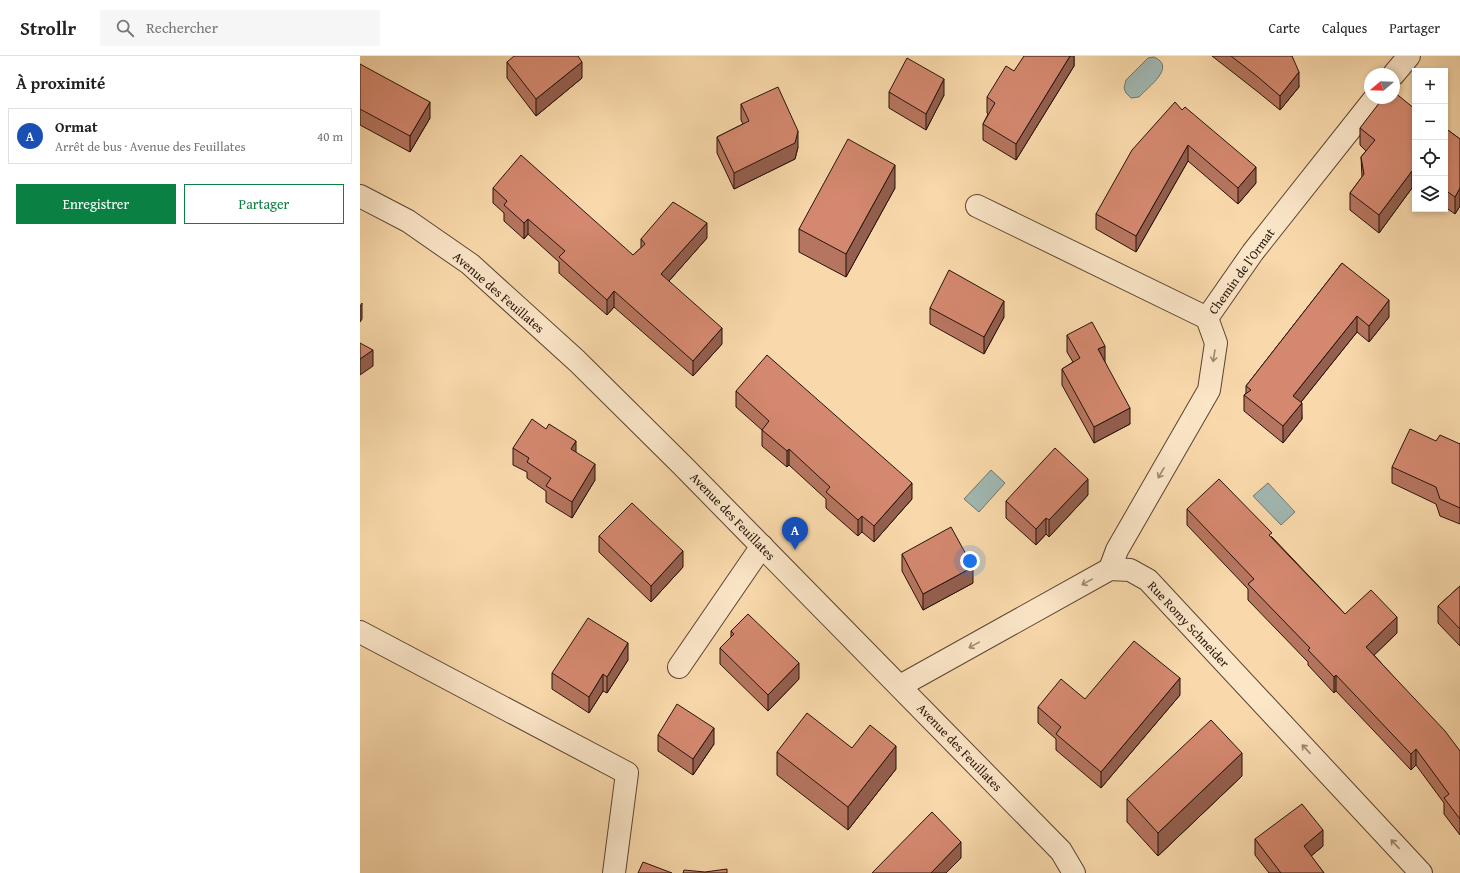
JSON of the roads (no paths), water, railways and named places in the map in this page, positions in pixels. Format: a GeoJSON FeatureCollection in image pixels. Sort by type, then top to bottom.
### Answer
{"type":"FeatureCollection","features":[{"type":"Feature","properties":{"kind":"street"},"geometry":{"type":"LineString","coordinates":[[1399,68],[1409,56]]}},
{"type":"Feature","properties":{"kind":"street","name":"Chemin de l'Ormat"},"geometry":{"type":"LineString","coordinates":[[977,206],[1207,318],[1253,252],[1370,104]]}},
{"type":"Feature","properties":{"kind":"street","name":"Avenue des Feuillates"},"geometry":{"type":"LineString","coordinates":[[360,196],[408,221],[470,264],[578,361],[1061,851],[1074,873]]}},
{"type":"Feature","properties":{"kind":"street"},"geometry":{"type":"LineString","coordinates":[[900,686],[1110,569],[1117,550],[1209,390],[1216,343],[1207,318]]}},
{"type":"Feature","properties":{"kind":"street"},"geometry":{"type":"LineString","coordinates":[[679,667],[762,546]]}},
{"type":"Feature","properties":{"kind":"street","name":"Rue Romy Schneider"},"geometry":{"type":"LineString","coordinates":[[1110,569],[1130,570],[1148,580],[1421,873]]}},
{"type":"Feature","properties":{"kind":"street"},"geometry":{"type":"LineString","coordinates":[[360,632],[627,773],[614,873]]}},
{"type":"Feature","properties":{"kind":"water"},"geometry":{"type":"Polygon","coordinates":[[[1154,57],[1160,61],[1163,66],[1162,71],[1154,83],[1139,97],[1131,98],[1126,93],[1124,88],[1126,80],[1148,58],[1154,57]]]}},
{"type":"Feature","properties":{"kind":"water"},"geometry":{"type":"Polygon","coordinates":[[[991,470],[1005,483],[979,512],[964,499],[991,470]]]}},
{"type":"Feature","properties":{"kind":"water"},"geometry":{"type":"Polygon","coordinates":[[[1268,483],[1295,512],[1281,525],[1253,496],[1268,483]]]}},
{"type":"Feature","properties":{"kind":"place","name":"Ormat"},"geometry":{"type":"Point","coordinates":[795,550]}}]}
